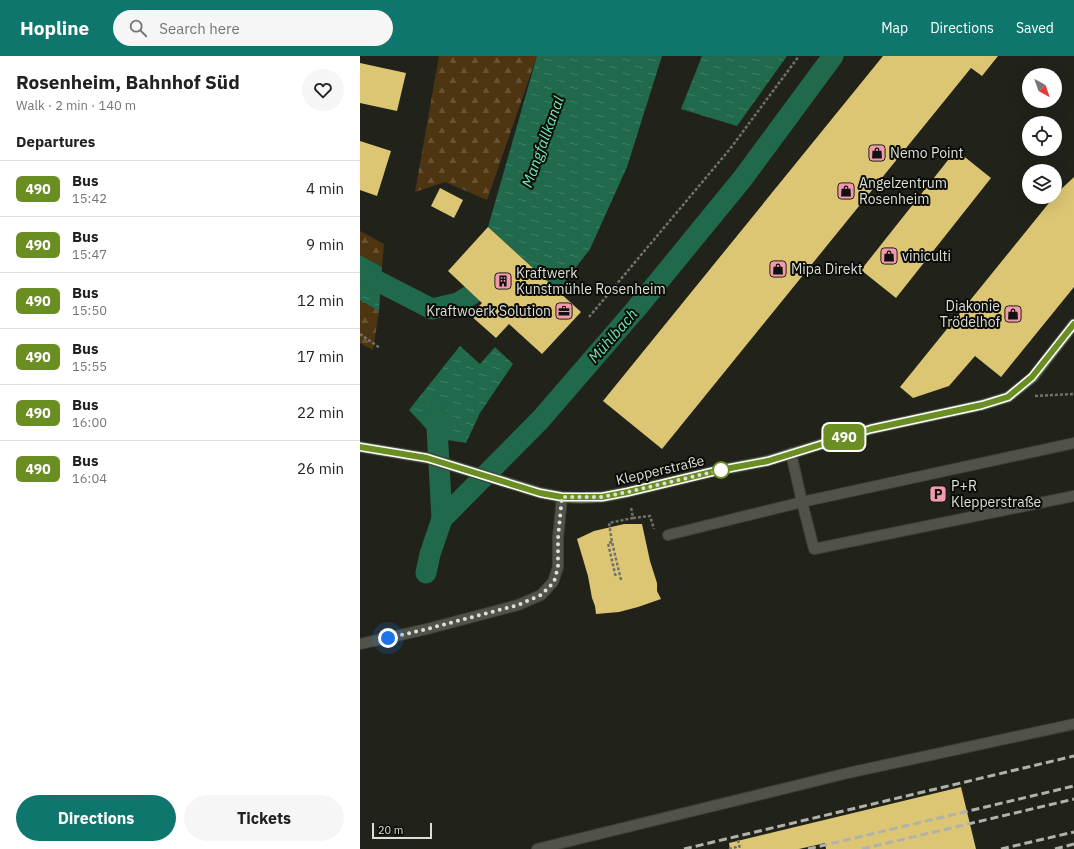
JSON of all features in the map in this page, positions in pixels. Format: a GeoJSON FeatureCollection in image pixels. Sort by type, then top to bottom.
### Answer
{"type":"FeatureCollection","features":[{"type":"Feature","properties":{"kind":"street","name":"Klepperstraße"},"geometry":{"type":"LineString","coordinates":[[360,447],[427,458],[540,493],[562,497],[602,497],[720,470],[768,461],[871,429],[982,405],[1008,397],[1032,377],[1074,324]]}},
{"type":"Feature","properties":{"kind":"lane"},"geometry":{"type":"LineString","coordinates":[[668,535],[802,502],[1074,443]]}},
{"type":"Feature","properties":{"kind":"lane"},"geometry":{"type":"LineString","coordinates":[[791,454],[814,549],[1074,496]]}},
{"type":"Feature","properties":{"kind":"lane"},"geometry":{"type":"LineString","coordinates":[[360,644],[427,629],[518,605],[541,595],[554,582],[558,567],[558,538],[562,497]]}},
{"type":"Feature","properties":{"kind":"lane"},"geometry":{"type":"LineString","coordinates":[[537,849],[848,773],[1074,724]]}},
{"type":"Feature","properties":{"kind":"path"},"geometry":{"type":"LineString","coordinates":[[590,317],[730,149],[799,56]]}},
{"type":"Feature","properties":{"kind":"path"},"geometry":{"type":"LineString","coordinates":[[360,334],[380,348]]}},
{"type":"Feature","properties":{"kind":"path"},"geometry":{"type":"LineString","coordinates":[[1008,397],[1074,394]]}},
{"type":"Feature","properties":{"kind":"path"},"geometry":{"type":"LineString","coordinates":[[628,492],[633,518]]}},
{"type":"Feature","properties":{"kind":"path"},"geometry":{"type":"LineString","coordinates":[[621,580],[609,523],[650,516],[657,538],[668,535]]}},
{"type":"Feature","properties":{"kind":"path"},"geometry":{"type":"LineString","coordinates":[[612,542],[608,543],[616,578]]}},
{"type":"Feature","properties":{"kind":"path"},"geometry":{"type":"LineString","coordinates":[[729,849],[740,848],[738,840]]}},
{"type":"Feature","properties":{"kind":"green space"},"geometry":{"type":"Polygon","coordinates":[[[439,56],[537,56],[487,200],[445,182],[415,192],[439,56]]]}},
{"type":"Feature","properties":{"kind":"green space"},"geometry":{"type":"Polygon","coordinates":[[[360,231],[384,244],[382,267],[360,255],[360,231]]]}},
{"type":"Feature","properties":{"kind":"green space"},"geometry":{"type":"Polygon","coordinates":[[[360,300],[379,311],[373,350],[360,343],[360,300]]]}},
{"type":"Feature","properties":{"kind":"water","name":"Mangfallkanal"},"geometry":{"type":"Polygon","coordinates":[[[537,56],[662,56],[627,167],[590,249],[558,291],[488,227],[537,56]]]}},
{"type":"Feature","properties":{"kind":"water"},"geometry":{"type":"Polygon","coordinates":[[[702,56],[787,56],[737,126],[681,109],[702,56]]]}},
{"type":"Feature","properties":{"kind":"water"},"geometry":{"type":"Polygon","coordinates":[[[360,255],[382,267],[379,311],[360,300],[360,255]]]}},
{"type":"Feature","properties":{"kind":"water"},"geometry":{"type":"Polygon","coordinates":[[[460,346],[480,364],[495,347],[513,364],[480,413],[466,443],[435,438],[409,410],[460,346]]]}},
{"type":"Feature","properties":{"kind":"building"},"geometry":{"type":"Polygon","coordinates":[[[883,56],[998,56],[982,76],[971,68],[662,449],[603,401],[883,56]]]}},
{"type":"Feature","properties":{"kind":"building"},"geometry":{"type":"Polygon","coordinates":[[[360,63],[406,73],[397,111],[360,103],[360,63]]]}},
{"type":"Feature","properties":{"kind":"building"},"geometry":{"type":"Polygon","coordinates":[[[360,141],[391,151],[377,196],[360,190],[360,141]]]}},
{"type":"Feature","properties":{"kind":"building"},"geometry":{"type":"Polygon","coordinates":[[[956,150],[991,178],[896,298],[861,270],[956,150]]]}},
{"type":"Feature","properties":{"kind":"building"},"geometry":{"type":"Polygon","coordinates":[[[1074,177],[1074,287],[1001,377],[975,356],[949,386],[913,398],[900,387],[1048,204],[1062,204],[1062,188],[1074,177]]]}},
{"type":"Feature","properties":{"kind":"building"},"geometry":{"type":"Polygon","coordinates":[[[440,188],[463,200],[454,218],[431,206],[440,188]]]}},
{"type":"Feature","properties":{"kind":"building","name":"Kraftwerk Kunstmühle Rosenheim"},"geometry":{"type":"Polygon","coordinates":[[[488,227],[581,312],[542,354],[509,324],[496,338],[470,315],[482,303],[448,271],[488,227]]]}},
{"type":"Feature","properties":{"kind":"building"},"geometry":{"type":"Polygon","coordinates":[[[624,524],[642,524],[650,561],[657,583],[657,591],[661,599],[619,612],[596,614],[588,576],[577,539],[594,531],[624,524]]]}},
{"type":"Feature","properties":{"kind":"building"},"geometry":{"type":"Polygon","coordinates":[[[961,787],[976,849],[826,849],[825,843],[799,849],[730,849],[729,843],[961,787]]]}},
{"type":"Feature","properties":{"kind":"waterway","name":"Mühlbach"},"geometry":{"type":"LineString","coordinates":[[426,573],[430,554],[442,519],[541,419],[636,309],[743,178],[833,56]]}},
{"type":"Feature","properties":{"kind":"waterway"},"geometry":{"type":"LineString","coordinates":[[360,272],[432,309],[458,303],[472,294]]}},
{"type":"Feature","properties":{"kind":"waterway"},"geometry":{"type":"LineString","coordinates":[[436,409],[442,519]]}},
{"type":"Feature","properties":{"kind":"railway"},"geometry":{"type":"LineString","coordinates":[[684,849],[1074,756]]}},
{"type":"Feature","properties":{"kind":"railway"},"geometry":{"type":"LineString","coordinates":[[808,849],[1074,786]]}},
{"type":"Feature","properties":{"kind":"railway"},"geometry":{"type":"LineString","coordinates":[[862,849],[1074,799]]}},
{"type":"Feature","properties":{"kind":"railway"},"geometry":{"type":"LineString","coordinates":[[1001,849],[1074,832]]}},
{"type":"Feature","properties":{"kind":"railway"},"geometry":{"type":"LineString","coordinates":[[1055,849],[1074,844]]}},
{"type":"Feature","properties":{"kind":"bus line","name":"490"},"geometry":{"type":"LineString","coordinates":[[360,447],[427,458],[540,493],[562,497],[602,497],[720,470],[768,461],[871,429],[982,405],[1008,397],[1032,377],[1074,324]]}},
{"type":"Feature","properties":{"kind":"place","name":"Nemo Point"},"geometry":{"type":"Point","coordinates":[877,153]}},
{"type":"Feature","properties":{"kind":"place","name":"Angelzentrum Rosenheim"},"geometry":{"type":"Point","coordinates":[846,191]}},
{"type":"Feature","properties":{"kind":"place","name":"viniculti"},"geometry":{"type":"Point","coordinates":[889,256]}},
{"type":"Feature","properties":{"kind":"place","name":"Mipa Direkt"},"geometry":{"type":"Point","coordinates":[778,269]}},
{"type":"Feature","properties":{"kind":"place","name":"Kraftwerk Kunstmühle Rosenheim"},"geometry":{"type":"Point","coordinates":[503,281]}},
{"type":"Feature","properties":{"kind":"place","name":"Kraftwoerk Solution"},"geometry":{"type":"Point","coordinates":[564,311]}},
{"type":"Feature","properties":{"kind":"place","name":"Diakonie Trödelhof"},"geometry":{"type":"Point","coordinates":[1013,314]}},
{"type":"Feature","properties":{"kind":"place","name":"P+R Klepperstraße"},"geometry":{"type":"Point","coordinates":[938,494]}},
{"type":"Feature","properties":{"kind":"route"},"geometry":{"type":"LineString","coordinates":[[388,638],[518,605],[541,595],[554,582],[558,567],[558,538],[562,497],[602,497],[721,470]]}}]}
